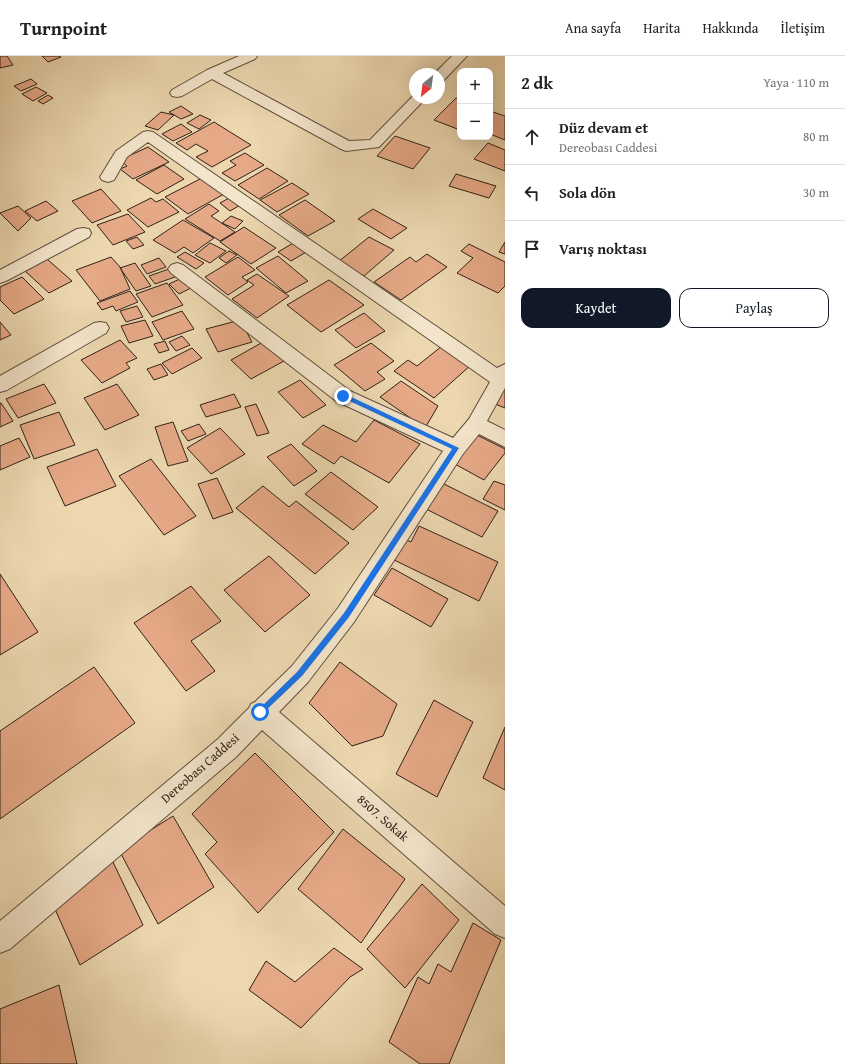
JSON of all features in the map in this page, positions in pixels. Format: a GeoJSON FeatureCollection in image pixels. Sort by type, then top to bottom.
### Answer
{"type":"FeatureCollection","features":[{"type":"Feature","properties":{"kind":"street"},"geometry":{"type":"LineString","coordinates":[[177,93],[212,73],[250,56]]}},
{"type":"Feature","properties":{"kind":"street"},"geometry":{"type":"LineString","coordinates":[[445,71],[460,56]]}},
{"type":"Feature","properties":{"kind":"street"},"geometry":{"type":"LineString","coordinates":[[212,73],[346,146],[374,144],[413,104]]}},
{"type":"Feature","properties":{"kind":"street"},"geometry":{"type":"LineString","coordinates":[[108,177],[121,154],[148,135],[503,376]]}},
{"type":"Feature","properties":{"kind":"street"},"geometry":{"type":"LineString","coordinates":[[0,277],[83,233]]}},
{"type":"Feature","properties":{"kind":"street"},"geometry":{"type":"LineString","coordinates":[[177,269],[343,396],[456,448]]}},
{"type":"Feature","properties":{"kind":"street"},"geometry":{"type":"LineString","coordinates":[[0,384],[100,328]]}},
{"type":"Feature","properties":{"kind":"street","name":"Dereobası Caddesi"},"geometry":{"type":"LineString","coordinates":[[0,939],[227,748],[260,712],[300,674],[346,615],[456,448],[476,424],[503,376]]}},
{"type":"Feature","properties":{"kind":"street"},"geometry":{"type":"LineString","coordinates":[[476,424],[505,439]]}},
{"type":"Feature","properties":{"kind":"street","name":"8507. Sokak"},"geometry":{"type":"LineString","coordinates":[[260,712],[505,924]]}},
{"type":"Feature","properties":{"kind":"building"},"geometry":{"type":"Polygon","coordinates":[[[0,56],[7,56],[13,65],[0,68],[0,56]]]}},
{"type":"Feature","properties":{"kind":"building"},"geometry":{"type":"Polygon","coordinates":[[[42,56],[60,56],[61,57],[48,62],[42,56]]]}},
{"type":"Feature","properties":{"kind":"building"},"geometry":{"type":"Polygon","coordinates":[[[31,79],[37,84],[21,91],[14,86],[31,79]]]}},
{"type":"Feature","properties":{"kind":"building"},"geometry":{"type":"Polygon","coordinates":[[[36,87],[47,93],[33,101],[22,94],[36,87]]]}},
{"type":"Feature","properties":{"kind":"building"},"geometry":{"type":"Polygon","coordinates":[[[48,95],[53,98],[43,104],[38,101],[48,95]]]}},
{"type":"Feature","properties":{"kind":"building"},"geometry":{"type":"Polygon","coordinates":[[[456,98],[457,98],[457,129],[434,120],[456,98]]]}},
{"type":"Feature","properties":{"kind":"building"},"geometry":{"type":"Polygon","coordinates":[[[181,106],[193,114],[181,119],[169,112],[181,106]]]}},
{"type":"Feature","properties":{"kind":"building"},"geometry":{"type":"Polygon","coordinates":[[[161,112],[174,115],[158,130],[145,126],[161,112]]]}},
{"type":"Feature","properties":{"kind":"building"},"geometry":{"type":"Polygon","coordinates":[[[493,112],[505,116],[505,140],[493,135],[493,112]]]}},
{"type":"Feature","properties":{"kind":"building"},"geometry":{"type":"Polygon","coordinates":[[[200,115],[211,120],[199,129],[187,123],[200,115]]]}},
{"type":"Feature","properties":{"kind":"building"},"geometry":{"type":"Polygon","coordinates":[[[214,122],[251,145],[212,167],[196,157],[208,151],[196,144],[187,150],[176,143],[214,122]]]}},
{"type":"Feature","properties":{"kind":"building"},"geometry":{"type":"Polygon","coordinates":[[[181,124],[192,132],[173,141],[162,134],[181,124]]]}},
{"type":"Feature","properties":{"kind":"building"},"geometry":{"type":"Polygon","coordinates":[[[395,136],[430,148],[413,169],[377,156],[395,136]]]}},
{"type":"Feature","properties":{"kind":"building"},"geometry":{"type":"Polygon","coordinates":[[[488,143],[505,150],[505,171],[474,159],[488,143]]]}},
{"type":"Feature","properties":{"kind":"building"},"geometry":{"type":"Polygon","coordinates":[[[148,147],[169,162],[133,179],[120,169],[127,166],[120,160],[148,147]]]}},
{"type":"Feature","properties":{"kind":"building"},"geometry":{"type":"Polygon","coordinates":[[[245,153],[264,165],[235,181],[222,173],[236,165],[230,161],[245,153]]]}},
{"type":"Feature","properties":{"kind":"building"},"geometry":{"type":"Polygon","coordinates":[[[164,165],[184,179],[157,194],[136,180],[164,165]]]}},
{"type":"Feature","properties":{"kind":"building"},"geometry":{"type":"Polygon","coordinates":[[[267,168],[288,181],[259,199],[238,185],[267,168]]]}},
{"type":"Feature","properties":{"kind":"building"},"geometry":{"type":"Polygon","coordinates":[[[456,174],[496,186],[489,198],[449,186],[456,174]]]}},
{"type":"Feature","properties":{"kind":"building"},"geometry":{"type":"Polygon","coordinates":[[[202,178],[224,194],[188,214],[165,197],[202,178]]]}},
{"type":"Feature","properties":{"kind":"building"},"geometry":{"type":"Polygon","coordinates":[[[292,183],[309,194],[277,212],[260,200],[292,183]]]}},
{"type":"Feature","properties":{"kind":"building"},"geometry":{"type":"Polygon","coordinates":[[[101,189],[121,211],[92,223],[72,201],[101,189]]]}},
{"type":"Feature","properties":{"kind":"building"},"geometry":{"type":"Polygon","coordinates":[[[231,197],[242,204],[230,211],[220,203],[231,197]]]}},
{"type":"Feature","properties":{"kind":"building"},"geometry":{"type":"Polygon","coordinates":[[[151,198],[156,202],[163,199],[179,212],[148,227],[127,210],[151,198]]]}},
{"type":"Feature","properties":{"kind":"building"},"geometry":{"type":"Polygon","coordinates":[[[305,200],[335,221],[308,236],[279,215],[305,200]]]}},
{"type":"Feature","properties":{"kind":"building"},"geometry":{"type":"Polygon","coordinates":[[[46,201],[58,211],[37,221],[25,211],[46,201]]]}},
{"type":"Feature","properties":{"kind":"building"},"geometry":{"type":"Polygon","coordinates":[[[209,204],[219,211],[211,216],[235,232],[220,241],[185,219],[209,204]]]}},
{"type":"Feature","properties":{"kind":"building"},"geometry":{"type":"Polygon","coordinates":[[[18,206],[31,218],[18,231],[0,213],[18,206]]]}},
{"type":"Feature","properties":{"kind":"building"},"geometry":{"type":"Polygon","coordinates":[[[373,209],[407,228],[391,239],[358,219],[373,209]]]}},
{"type":"Feature","properties":{"kind":"building"},"geometry":{"type":"Polygon","coordinates":[[[128,214],[145,232],[113,245],[97,225],[128,214]]]}},
{"type":"Feature","properties":{"kind":"building"},"geometry":{"type":"Polygon","coordinates":[[[231,216],[243,221],[235,229],[222,223],[231,216]]]}},
{"type":"Feature","properties":{"kind":"building"},"geometry":{"type":"Polygon","coordinates":[[[183,220],[214,238],[193,253],[184,247],[175,253],[153,240],[183,220]]]}},
{"type":"Feature","properties":{"kind":"building"},"geometry":{"type":"Polygon","coordinates":[[[244,227],[276,248],[251,264],[220,242],[244,227]]]}},
{"type":"Feature","properties":{"kind":"building"},"geometry":{"type":"Polygon","coordinates":[[[137,237],[144,245],[133,249],[126,241],[137,237]]]}},
{"type":"Feature","properties":{"kind":"building"},"geometry":{"type":"Polygon","coordinates":[[[369,237],[394,250],[364,276],[338,262],[369,237]]]}},
{"type":"Feature","properties":{"kind":"building"},"geometry":{"type":"Polygon","coordinates":[[[295,242],[308,251],[291,261],[278,252],[295,242]]]}},
{"type":"Feature","properties":{"kind":"building"},"geometry":{"type":"Polygon","coordinates":[[[505,242],[505,254],[499,252],[505,242]]]}},
{"type":"Feature","properties":{"kind":"building"},"geometry":{"type":"Polygon","coordinates":[[[210,243],[226,251],[210,263],[195,255],[210,243]]]}},
{"type":"Feature","properties":{"kind":"building"},"geometry":{"type":"Polygon","coordinates":[[[469,244],[505,262],[505,286],[498,293],[457,273],[473,258],[461,251],[469,244]]]}},
{"type":"Feature","properties":{"kind":"building"},"geometry":{"type":"Polygon","coordinates":[[[229,251],[237,255],[226,263],[219,258],[229,251]]]}},
{"type":"Feature","properties":{"kind":"building"},"geometry":{"type":"Polygon","coordinates":[[[185,252],[204,263],[196,269],[177,257],[185,252]]]}},
{"type":"Feature","properties":{"kind":"building"},"geometry":{"type":"Polygon","coordinates":[[[427,254],[447,267],[401,300],[374,282],[410,257],[416,262],[427,254]]]}},
{"type":"Feature","properties":{"kind":"building"},"geometry":{"type":"Polygon","coordinates":[[[278,256],[308,281],[286,293],[256,268],[278,256]]]}},
{"type":"Feature","properties":{"kind":"building"},"geometry":{"type":"Polygon","coordinates":[[[111,257],[120,267],[130,289],[100,301],[76,270],[111,257]]]}},
{"type":"Feature","properties":{"kind":"building"},"geometry":{"type":"Polygon","coordinates":[[[238,257],[255,270],[242,277],[248,282],[228,295],[205,277],[238,257]]]}},
{"type":"Feature","properties":{"kind":"building"},"geometry":{"type":"Polygon","coordinates":[[[159,258],[166,267],[147,274],[141,265],[159,258]]]}},
{"type":"Feature","properties":{"kind":"building"},"geometry":{"type":"Polygon","coordinates":[[[47,259],[72,281],[49,293],[25,271],[47,259]]]}},
{"type":"Feature","properties":{"kind":"building"},"geometry":{"type":"Polygon","coordinates":[[[135,263],[151,286],[136,291],[120,268],[135,263]]]}},
{"type":"Feature","properties":{"kind":"building"},"geometry":{"type":"Polygon","coordinates":[[[169,269],[175,277],[155,284],[149,276],[169,269]]]}},
{"type":"Feature","properties":{"kind":"building"},"geometry":{"type":"Polygon","coordinates":[[[257,274],[289,296],[257,318],[232,299],[254,285],[247,280],[257,274]]]}},
{"type":"Feature","properties":{"kind":"building"},"geometry":{"type":"Polygon","coordinates":[[[22,277],[44,299],[14,314],[0,300],[0,287],[22,277]]]}},
{"type":"Feature","properties":{"kind":"building"},"geometry":{"type":"Polygon","coordinates":[[[184,277],[193,287],[179,294],[169,284],[184,277]]]}},
{"type":"Feature","properties":{"kind":"building"},"geometry":{"type":"Polygon","coordinates":[[[329,280],[364,305],[321,332],[287,305],[329,280]]]}},
{"type":"Feature","properties":{"kind":"building"},"geometry":{"type":"Polygon","coordinates":[[[167,283],[183,305],[152,317],[136,294],[167,283]]]}},
{"type":"Feature","properties":{"kind":"building"},"geometry":{"type":"Polygon","coordinates":[[[130,291],[138,302],[116,311],[113,306],[102,310],[97,303],[130,291]]]}},
{"type":"Feature","properties":{"kind":"building"},"geometry":{"type":"Polygon","coordinates":[[[137,306],[143,317],[126,322],[120,311],[137,306]]]}},
{"type":"Feature","properties":{"kind":"building"},"geometry":{"type":"Polygon","coordinates":[[[182,311],[194,329],[163,340],[152,322],[182,311]]]}},
{"type":"Feature","properties":{"kind":"building"},"geometry":{"type":"Polygon","coordinates":[[[364,313],[385,331],[356,348],[335,330],[364,313]]]}},
{"type":"Feature","properties":{"kind":"building"},"geometry":{"type":"Polygon","coordinates":[[[145,320],[153,336],[129,343],[121,326],[145,320]]]}},
{"type":"Feature","properties":{"kind":"building"},"geometry":{"type":"Polygon","coordinates":[[[240,320],[252,342],[218,352],[206,329],[240,320]]]}},
{"type":"Feature","properties":{"kind":"building"},"geometry":{"type":"Polygon","coordinates":[[[0,322],[11,335],[0,340],[0,322]]]}},
{"type":"Feature","properties":{"kind":"building"},"geometry":{"type":"Polygon","coordinates":[[[182,336],[190,345],[176,351],[169,342],[182,336]]]}},
{"type":"Feature","properties":{"kind":"building"},"geometry":{"type":"Polygon","coordinates":[[[120,340],[137,358],[126,363],[130,368],[102,383],[81,360],[120,340]]]}},
{"type":"Feature","properties":{"kind":"building"},"geometry":{"type":"Polygon","coordinates":[[[165,341],[169,350],[159,353],[154,344],[165,341]]]}},
{"type":"Feature","properties":{"kind":"building"},"geometry":{"type":"Polygon","coordinates":[[[263,342],[284,361],[251,379],[231,360],[263,342]]]}},
{"type":"Feature","properties":{"kind":"building"},"geometry":{"type":"Polygon","coordinates":[[[371,343],[394,361],[377,372],[385,379],[365,391],[334,365],[371,343]]]}},
{"type":"Feature","properties":{"kind":"building"},"geometry":{"type":"Polygon","coordinates":[[[442,346],[471,365],[434,398],[394,371],[408,360],[417,366],[442,346]]]}},
{"type":"Feature","properties":{"kind":"building"},"geometry":{"type":"Polygon","coordinates":[[[192,348],[202,358],[172,374],[162,363],[192,348]]]}},
{"type":"Feature","properties":{"kind":"building"},"geometry":{"type":"Polygon","coordinates":[[[161,364],[168,375],[154,380],[147,369],[161,364]]]}},
{"type":"Feature","properties":{"kind":"building"},"geometry":{"type":"Polygon","coordinates":[[[300,380],[326,405],[303,418],[278,392],[300,380]]]}},
{"type":"Feature","properties":{"kind":"building"},"geometry":{"type":"Polygon","coordinates":[[[401,381],[438,406],[425,428],[380,397],[401,381]]]}},
{"type":"Feature","properties":{"kind":"building"},"geometry":{"type":"Polygon","coordinates":[[[44,384],[56,403],[18,418],[6,399],[44,384]]]}},
{"type":"Feature","properties":{"kind":"building"},"geometry":{"type":"Polygon","coordinates":[[[117,384],[139,415],[105,430],[84,398],[117,384]]]}},
{"type":"Feature","properties":{"kind":"building"},"geometry":{"type":"Polygon","coordinates":[[[505,386],[505,408],[495,404],[505,386]]]}},
{"type":"Feature","properties":{"kind":"building"},"geometry":{"type":"Polygon","coordinates":[[[234,394],[241,407],[206,417],[200,405],[234,394]]]}},
{"type":"Feature","properties":{"kind":"building"},"geometry":{"type":"Polygon","coordinates":[[[0,403],[13,421],[0,427],[0,403]]]}},
{"type":"Feature","properties":{"kind":"building"},"geometry":{"type":"Polygon","coordinates":[[[256,404],[269,433],[257,436],[245,407],[256,404]]]}},
{"type":"Feature","properties":{"kind":"building"},"geometry":{"type":"Polygon","coordinates":[[[59,412],[75,445],[34,459],[20,425],[59,412]]]}},
{"type":"Feature","properties":{"kind":"building"},"geometry":{"type":"Polygon","coordinates":[[[374,420],[420,444],[389,483],[341,456],[334,464],[302,444],[323,425],[356,442],[374,420]]]}},
{"type":"Feature","properties":{"kind":"building"},"geometry":{"type":"Polygon","coordinates":[[[173,422],[188,461],[168,466],[155,427],[173,422]]]}},
{"type":"Feature","properties":{"kind":"building"},"geometry":{"type":"Polygon","coordinates":[[[199,424],[206,434],[188,441],[181,431],[199,424]]]}},
{"type":"Feature","properties":{"kind":"building"},"geometry":{"type":"Polygon","coordinates":[[[220,428],[245,454],[211,474],[187,448],[220,428]]]}},
{"type":"Feature","properties":{"kind":"building"},"geometry":{"type":"Polygon","coordinates":[[[475,434],[505,449],[505,453],[484,480],[453,463],[475,434]]]}},
{"type":"Feature","properties":{"kind":"building"},"geometry":{"type":"Polygon","coordinates":[[[19,438],[30,457],[0,470],[0,446],[19,438]]]}},
{"type":"Feature","properties":{"kind":"building"},"geometry":{"type":"Polygon","coordinates":[[[291,444],[317,471],[294,486],[267,457],[291,444]]]}},
{"type":"Feature","properties":{"kind":"building"},"geometry":{"type":"Polygon","coordinates":[[[97,449],[116,486],[65,506],[47,467],[97,449]]]}},
{"type":"Feature","properties":{"kind":"building"},"geometry":{"type":"Polygon","coordinates":[[[151,459],[196,516],[164,535],[119,476],[151,459]]]}},
{"type":"Feature","properties":{"kind":"building"},"geometry":{"type":"Polygon","coordinates":[[[331,472],[378,507],[353,530],[305,494],[331,472]]]}},
{"type":"Feature","properties":{"kind":"building"},"geometry":{"type":"Polygon","coordinates":[[[217,478],[233,512],[213,519],[198,484],[217,478]]]}},
{"type":"Feature","properties":{"kind":"building"},"geometry":{"type":"Polygon","coordinates":[[[494,481],[505,485],[505,510],[483,499],[494,481]]]}},
{"type":"Feature","properties":{"kind":"building"},"geometry":{"type":"Polygon","coordinates":[[[442,483],[498,511],[482,537],[424,508],[442,483]]]}},
{"type":"Feature","properties":{"kind":"building"},"geometry":{"type":"Polygon","coordinates":[[[263,486],[289,507],[296,501],[349,543],[315,574],[236,508],[263,486]]]}},
{"type":"Feature","properties":{"kind":"building"},"geometry":{"type":"Polygon","coordinates":[[[419,526],[498,562],[479,601],[390,558],[402,538],[411,542],[419,526]]]}},
{"type":"Feature","properties":{"kind":"building"},"geometry":{"type":"Polygon","coordinates":[[[269,556],[310,595],[265,632],[224,590],[269,556]]]}},
{"type":"Feature","properties":{"kind":"building"},"geometry":{"type":"Polygon","coordinates":[[[392,568],[448,599],[431,627],[374,595],[392,568]]]}},
{"type":"Feature","properties":{"kind":"building"},"geometry":{"type":"Polygon","coordinates":[[[0,574],[38,632],[0,655],[0,574]]]}},
{"type":"Feature","properties":{"kind":"building"},"geometry":{"type":"Polygon","coordinates":[[[191,586],[221,621],[191,641],[215,671],[186,691],[134,623],[191,586]]]}},
{"type":"Feature","properties":{"kind":"building"},"geometry":{"type":"Polygon","coordinates":[[[340,662],[397,704],[383,736],[352,746],[309,703],[340,662]]]}},
{"type":"Feature","properties":{"kind":"building"},"geometry":{"type":"Polygon","coordinates":[[[94,667],[135,723],[0,819],[0,731],[94,667]]]}},
{"type":"Feature","properties":{"kind":"building"},"geometry":{"type":"Polygon","coordinates":[[[434,700],[473,722],[437,797],[396,774],[434,700]]]}},
{"type":"Feature","properties":{"kind":"building"},"geometry":{"type":"Polygon","coordinates":[[[505,727],[505,790],[483,778],[505,727]]]}},
{"type":"Feature","properties":{"kind":"building"},"geometry":{"type":"Polygon","coordinates":[[[255,753],[334,832],[258,913],[205,854],[217,842],[192,814],[255,753]]]}},
{"type":"Feature","properties":{"kind":"building"},"geometry":{"type":"Polygon","coordinates":[[[173,816],[214,887],[158,924],[119,850],[173,816]]]}},
{"type":"Feature","properties":{"kind":"building"},"geometry":{"type":"Polygon","coordinates":[[[343,829],[405,879],[361,943],[298,889],[343,829]]]}},
{"type":"Feature","properties":{"kind":"building"},"geometry":{"type":"Polygon","coordinates":[[[112,860],[143,925],[80,965],[50,898],[112,860]]]}},
{"type":"Feature","properties":{"kind":"building"},"geometry":{"type":"Polygon","coordinates":[[[422,884],[459,920],[405,988],[367,949],[422,884]]]}},
{"type":"Feature","properties":{"kind":"building"},"geometry":{"type":"Polygon","coordinates":[[[473,923],[501,940],[449,1064],[420,1064],[389,1042],[418,977],[429,984],[438,964],[451,972],[473,923]]]}},
{"type":"Feature","properties":{"kind":"building"},"geometry":{"type":"Polygon","coordinates":[[[334,948],[363,969],[350,977],[301,1028],[249,990],[266,961],[295,982],[334,948]]]}},
{"type":"Feature","properties":{"kind":"building"},"geometry":{"type":"Polygon","coordinates":[[[59,985],[77,1064],[0,1064],[0,1009],[59,985]]]}},
{"type":"Feature","properties":{"kind":"route"},"geometry":{"type":"LineString","coordinates":[[260,712],[300,674],[346,615],[456,448],[343,396]]}}]}
